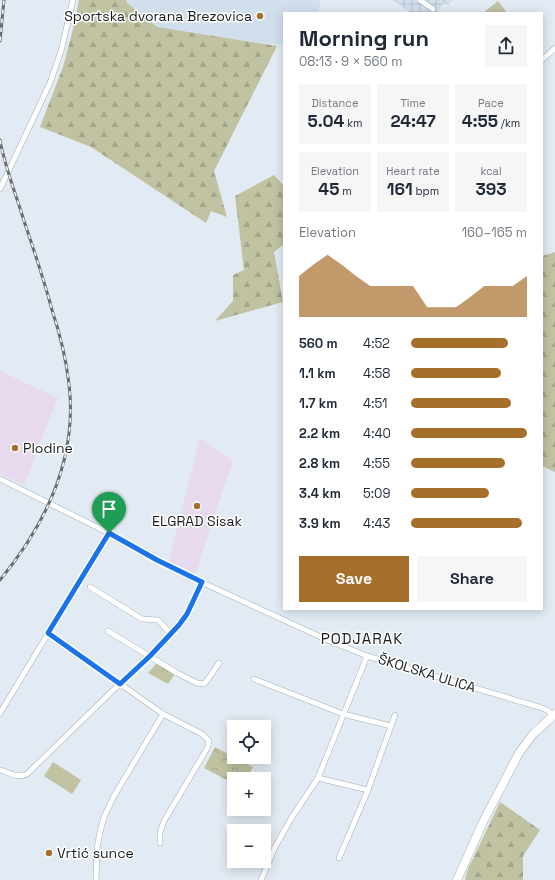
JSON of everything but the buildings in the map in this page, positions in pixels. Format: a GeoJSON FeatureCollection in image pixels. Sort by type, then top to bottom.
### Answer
{"type":"FeatureCollection","features":[{"type":"Feature","properties":{"kind":"main road"},"geometry":{"type":"LineString","coordinates":[[457,880],[483,822],[519,753],[533,734],[554,714]]}},
{"type":"Feature","properties":{"kind":"street"},"geometry":{"type":"LineString","coordinates":[[0,189],[43,100],[55,71],[73,0]]}},
{"type":"Feature","properties":{"kind":"street"},"geometry":{"type":"LineString","coordinates":[[420,0],[433,9]]}},
{"type":"Feature","properties":{"kind":"street"},"geometry":{"type":"LineString","coordinates":[[543,59],[555,48]]}},
{"type":"Feature","properties":{"kind":"street","name":"ŠKOLSKA ULICA"},"geometry":{"type":"LineString","coordinates":[[0,479],[109,533],[157,560],[202,582],[283,620],[367,656],[540,707],[554,714]]}},
{"type":"Feature","properties":{"kind":"street"},"geometry":{"type":"LineString","coordinates":[[0,713],[109,533]]}},
{"type":"Feature","properties":{"kind":"street"},"geometry":{"type":"LineString","coordinates":[[0,770],[20,776],[27,774],[171,634],[187,614],[202,582]]}},
{"type":"Feature","properties":{"kind":"street"},"geometry":{"type":"LineString","coordinates":[[90,587],[142,619],[158,620],[171,634]]}},
{"type":"Feature","properties":{"kind":"street"},"geometry":{"type":"LineString","coordinates":[[108,631],[177,673],[197,683],[204,684],[219,663]]}},
{"type":"Feature","properties":{"kind":"street"},"geometry":{"type":"LineString","coordinates":[[48,633],[163,714],[202,734],[209,741],[205,752],[164,821],[160,832],[160,843]]}},
{"type":"Feature","properties":{"kind":"street"},"geometry":{"type":"LineString","coordinates":[[261,880],[275,846],[318,778],[367,656]]}},
{"type":"Feature","properties":{"kind":"street"},"geometry":{"type":"LineString","coordinates":[[254,678],[343,714],[391,726]]}},
{"type":"Feature","properties":{"kind":"street"},"geometry":{"type":"LineString","coordinates":[[96,880],[97,848],[104,817],[114,796],[163,714]]}},
{"type":"Feature","properties":{"kind":"street"},"geometry":{"type":"LineString","coordinates":[[339,858],[368,790],[395,715]]}},
{"type":"Feature","properties":{"kind":"street"},"geometry":{"type":"LineString","coordinates":[[318,778],[368,790]]}},
{"type":"Feature","properties":{"kind":"shaded area"},"geometry":{"type":"Polygon","coordinates":[[[123,0],[321,0],[318,12],[283,12],[283,45],[157,33],[123,0]]]}},
{"type":"Feature","properties":{"kind":"shaded area"},"geometry":{"type":"Polygon","coordinates":[[[393,0],[452,0],[448,5],[444,3],[438,12],[410,12],[393,0]]]}},
{"type":"Feature","properties":{"kind":"shaded area"},"geometry":{"type":"Polygon","coordinates":[[[0,371],[58,398],[24,485],[0,474],[0,371]]]}},
{"type":"Feature","properties":{"kind":"shaded area"},"geometry":{"type":"Polygon","coordinates":[[[200,438],[233,461],[196,574],[169,561],[200,438]]]}},
{"type":"Feature","properties":{"kind":"green space"},"geometry":{"type":"Polygon","coordinates":[[[79,0],[126,0],[127,3],[157,27],[277,46],[214,171],[227,217],[211,211],[206,223],[91,147],[40,127],[63,67],[79,0]]]}},
{"type":"Feature","properties":{"kind":"green space"},"geometry":{"type":"Polygon","coordinates":[[[498,1],[506,12],[484,12],[498,1]]]}},
{"type":"Feature","properties":{"kind":"green space"},"geometry":{"type":"Polygon","coordinates":[[[274,175],[283,185],[283,245],[274,252],[283,302],[215,321],[233,301],[233,275],[244,270],[235,196],[274,175]]]}},
{"type":"Feature","properties":{"kind":"green space"},"geometry":{"type":"Polygon","coordinates":[[[555,252],[555,472],[543,466],[543,256],[555,252]]]}},
{"type":"Feature","properties":{"kind":"green space"},"geometry":{"type":"Polygon","coordinates":[[[157,663],[175,674],[168,684],[148,673],[157,663]]]}},
{"type":"Feature","properties":{"kind":"green space"},"geometry":{"type":"Polygon","coordinates":[[[215,747],[227,753],[227,764],[247,764],[253,767],[250,772],[227,772],[227,780],[204,768],[215,747]]]}},
{"type":"Feature","properties":{"kind":"green space"},"geometry":{"type":"Polygon","coordinates":[[[53,762],[81,780],[72,794],[44,776],[53,762]]]}},
{"type":"Feature","properties":{"kind":"green space"},"geometry":{"type":"Polygon","coordinates":[[[500,802],[540,830],[523,856],[523,880],[465,880],[468,869],[500,802]]]}},
{"type":"Feature","properties":{"kind":"railway"},"geometry":{"type":"LineString","coordinates":[[0,41],[4,0]]}},
{"type":"Feature","properties":{"kind":"railway"},"geometry":{"type":"LineString","coordinates":[[0,140],[8,171],[39,265],[60,337],[68,374],[71,412],[63,464],[55,489],[31,536],[17,559],[0,580]]}},
{"type":"Feature","properties":{"kind":"place","name":"Sportska dvorana Brezovica"},"geometry":{"type":"Point","coordinates":[260,16]}},
{"type":"Feature","properties":{"kind":"place","name":"Plodine"},"geometry":{"type":"Point","coordinates":[15,448]}},
{"type":"Feature","properties":{"kind":"place","name":"ELGRAD Sisak"},"geometry":{"type":"Point","coordinates":[197,506]}},
{"type":"Feature","properties":{"kind":"place","name":"Vrtić sunce"},"geometry":{"type":"Point","coordinates":[49,853]}},
{"type":"Feature","properties":{"kind":"district","name":"PODJARAK"},"geometry":{"type":"Point","coordinates":[362,638]}},
{"type":"Feature","properties":{"kind":"route"},"geometry":{"type":"LineString","coordinates":[[109,533],[157,560],[202,582],[187,614],[179,625],[150,656],[120,684],[48,633],[109,533]]}}]}
